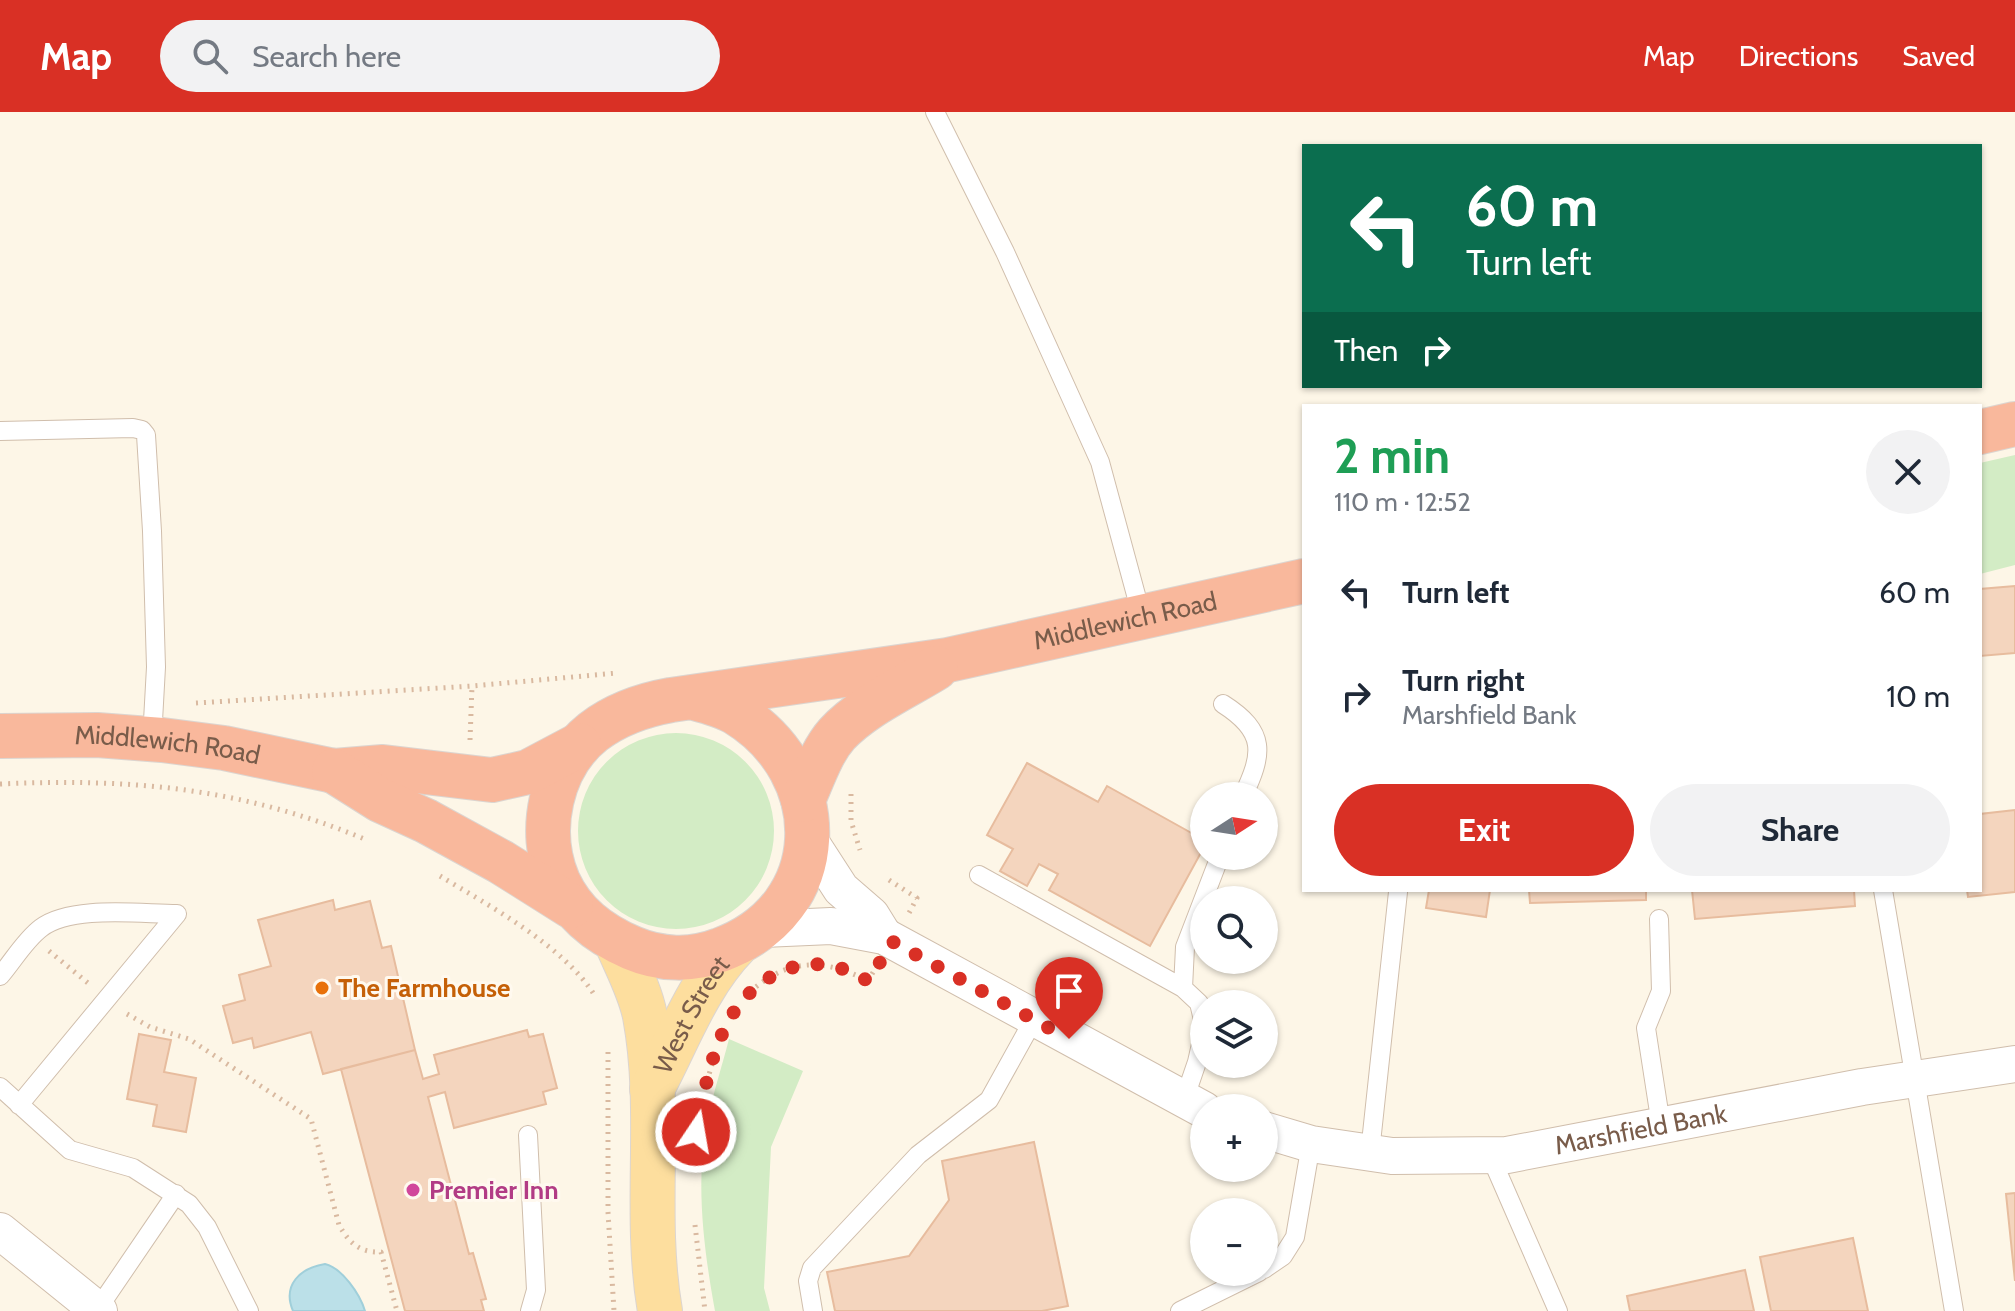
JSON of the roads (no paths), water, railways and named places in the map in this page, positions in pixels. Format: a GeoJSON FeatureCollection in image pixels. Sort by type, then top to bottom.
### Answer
{"type":"FeatureCollection","features":[{"type":"Feature","properties":{"kind":"highway"},"geometry":{"type":"LineString","coordinates":[[1982,432],[2015,424]]}},
{"type":"Feature","properties":{"kind":"highway","name":"Middlewich Road"},"geometry":{"type":"LineString","coordinates":[[691,697],[948,660],[1302,581]]}},
{"type":"Feature","properties":{"kind":"highway","name":"Middlewich Road"},"geometry":{"type":"LineString","coordinates":[[805,819],[824,753],[836,735],[853,719],[948,660]]}},
{"type":"Feature","properties":{"kind":"highway"},"geometry":{"type":"LineString","coordinates":[[691,697],[735,712],[757,728],[778,748],[792,769],[805,819],[804,866],[780,911],[750,936],[694,957],[673,957],[639,951],[616,941],[571,906],[557,877],[548,825],[559,775],[579,745],[609,721],[632,710],[691,697]]}},
{"type":"Feature","properties":{"kind":"highway","name":"Middlewich Road"},"geometry":{"type":"LineString","coordinates":[[0,736],[97,735],[157,740],[224,748],[334,771],[383,767],[492,780],[528,772],[579,745]]}},
{"type":"Feature","properties":{"kind":"highway","name":"Middlewich Road"},"geometry":{"type":"LineString","coordinates":[[334,771],[380,800],[501,862],[571,906]]}},
{"type":"Feature","properties":{"kind":"main road","name":"West Street"},"geometry":{"type":"LineString","coordinates":[[652,1089],[702,986],[718,964],[750,936]]}},
{"type":"Feature","properties":{"kind":"main road","name":"West Street"},"geometry":{"type":"LineString","coordinates":[[616,941],[645,1014],[652,1089],[652,1224],[660,1311]]}},
{"type":"Feature","properties":{"kind":"street"},"geometry":{"type":"LineString","coordinates":[[805,819],[841,889],[871,915],[889,939]]}},
{"type":"Feature","properties":{"kind":"street"},"geometry":{"type":"LineString","coordinates":[[750,936],[831,926],[889,939],[1190,1103]]}},
{"type":"Feature","properties":{"kind":"street","name":"Marshfield Bank"},"geometry":{"type":"LineString","coordinates":[[1278,1134],[1311,1144],[1392,1156],[1507,1155],[1915,1078],[2015,1064]]}},
{"type":"Feature","properties":{"kind":"street"},"geometry":{"type":"LineString","coordinates":[[0,1231],[98,1310]]}},
{"type":"Feature","properties":{"kind":"lane"},"geometry":{"type":"LineString","coordinates":[[935,112],[1005,252],[1100,462],[1142,617]]}},
{"type":"Feature","properties":{"kind":"lane"},"geometry":{"type":"LineString","coordinates":[[0,431],[133,428],[142,430],[146,435],[152,531],[157,740]]}},
{"type":"Feature","properties":{"kind":"lane"},"geometry":{"type":"LineString","coordinates":[[1223,704],[1241,717],[1256,742],[1258,761],[1249,782]]}},
{"type":"Feature","properties":{"kind":"lane"},"geometry":{"type":"LineString","coordinates":[[1183,988],[1185,947],[1215,870]]}},
{"type":"Feature","properties":{"kind":"lane"},"geometry":{"type":"LineString","coordinates":[[979,875],[1190,995]]}},
{"type":"Feature","properties":{"kind":"lane"},"geometry":{"type":"LineString","coordinates":[[1370,1152],[1398,892]]}},
{"type":"Feature","properties":{"kind":"lane"},"geometry":{"type":"LineString","coordinates":[[1883,892],[1954,1311]]}},
{"type":"Feature","properties":{"kind":"lane"},"geometry":{"type":"LineString","coordinates":[[1,973],[39,929],[56,919],[79,914],[177,914],[19,1105]]}},
{"type":"Feature","properties":{"kind":"lane"},"geometry":{"type":"LineString","coordinates":[[1659,919],[1661,991],[1646,1028],[1661,1125]]}},
{"type":"Feature","properties":{"kind":"lane"},"geometry":{"type":"LineString","coordinates":[[813,1311],[808,1281],[812,1268],[918,1155],[989,1100],[1034,1019]]}},
{"type":"Feature","properties":{"kind":"lane"},"geometry":{"type":"LineString","coordinates":[[0,1087],[70,1150],[133,1168],[189,1204],[207,1227],[249,1311]]}},
{"type":"Feature","properties":{"kind":"lane"},"geometry":{"type":"LineString","coordinates":[[528,1135],[536,1290],[530,1311]]}},
{"type":"Feature","properties":{"kind":"lane"},"geometry":{"type":"LineString","coordinates":[[1278,1259],[1295,1237],[1311,1144]]}},
{"type":"Feature","properties":{"kind":"lane"},"geometry":{"type":"LineString","coordinates":[[1490,1155],[1558,1311]]}},
{"type":"Feature","properties":{"kind":"lane"},"geometry":{"type":"LineString","coordinates":[[98,1310],[176,1194]]}},
{"type":"Feature","properties":{"kind":"lane"},"geometry":{"type":"LineString","coordinates":[[1180,1311],[1231,1286]]}},
{"type":"Feature","properties":{"kind":"water"},"geometry":{"type":"Polygon","coordinates":[[[325,1264],[350,1283],[365,1311],[293,1311],[290,1293],[296,1279],[308,1269],[325,1264]]]}},
{"type":"Feature","properties":{"kind":"place","name":"The Farmhouse"},"geometry":{"type":"Point","coordinates":[322,988]}},
{"type":"Feature","properties":{"kind":"place","name":"Premier Inn"},"geometry":{"type":"Point","coordinates":[413,1190]}}]}
